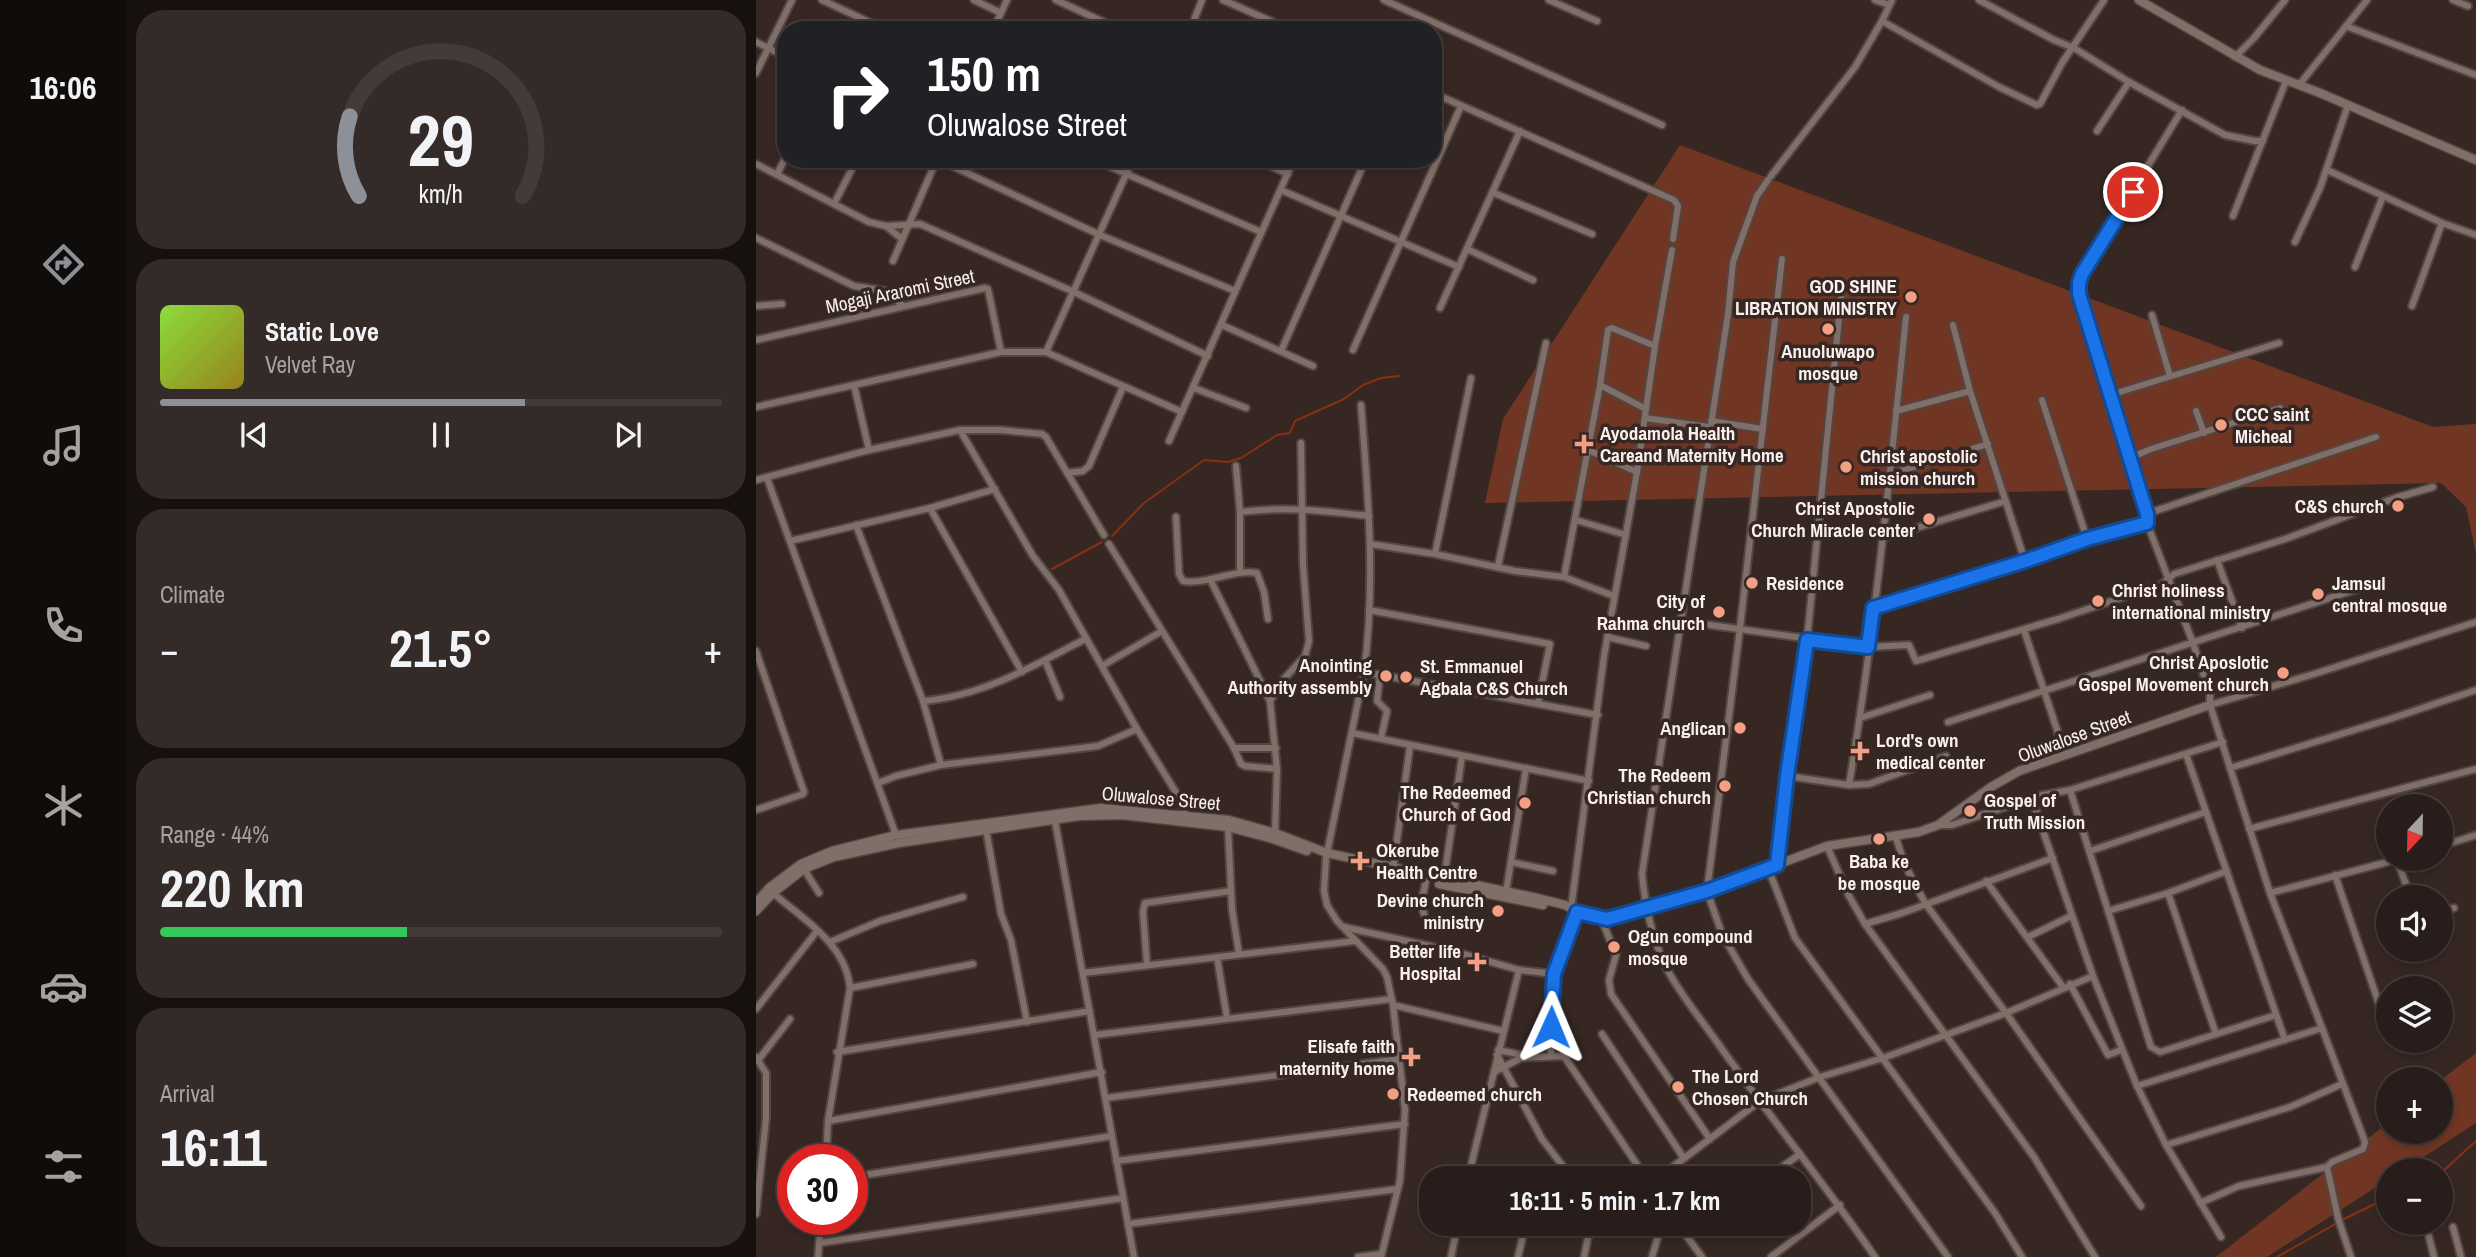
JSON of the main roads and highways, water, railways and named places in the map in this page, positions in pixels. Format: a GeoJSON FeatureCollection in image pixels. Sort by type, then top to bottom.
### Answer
{"type":"FeatureCollection","features":[{"type":"Feature","properties":{"kind":"waterway"},"geometry":{"type":"LineString","coordinates":[[1112,536],[1144,503],[1204,460],[1228,462],[1241,458],[1277,435],[1290,433],[1295,421],[1344,399],[1363,385],[1381,378],[1399,376]]}},
{"type":"Feature","properties":{"kind":"waterway"},"geometry":{"type":"LineString","coordinates":[[1052,569],[1102,542]]}},
{"type":"Feature","properties":{"kind":"waterway"},"geometry":{"type":"LineString","coordinates":[[2453,1162],[2476,1141]]}},
{"type":"Feature","properties":{"kind":"waterway"},"geometry":{"type":"LineString","coordinates":[[2342,1220],[2376,1203]]}},
{"type":"Feature","properties":{"kind":"waterway"},"geometry":{"type":"LineString","coordinates":[[2277,1257],[2337,1223]]}},
{"type":"Feature","properties":{"kind":"place","name":"GOD SHINE LIBRATION MINISTRY"},"geometry":{"type":"Point","coordinates":[1911,297]}},
{"type":"Feature","properties":{"kind":"place","name":"Anuoluwapo mosque"},"geometry":{"type":"Point","coordinates":[1828,329]}},
{"type":"Feature","properties":{"kind":"place","name":"CCC saint Micheal"},"geometry":{"type":"Point","coordinates":[2221,425]}},
{"type":"Feature","properties":{"kind":"place","name":"Ayodamola Health Careand Maternity Home"},"geometry":{"type":"Point","coordinates":[1584,444]}},
{"type":"Feature","properties":{"kind":"place","name":"Christ apostolic mission church"},"geometry":{"type":"Point","coordinates":[1846,467]}},
{"type":"Feature","properties":{"kind":"place","name":"C&S church"},"geometry":{"type":"Point","coordinates":[2398,506]}},
{"type":"Feature","properties":{"kind":"place","name":"Christ Apostolic Church Miracle center"},"geometry":{"type":"Point","coordinates":[1929,519]}},
{"type":"Feature","properties":{"kind":"place","name":"Residence"},"geometry":{"type":"Point","coordinates":[1752,583]}},
{"type":"Feature","properties":{"kind":"place","name":"Jamsul central mosque"},"geometry":{"type":"Point","coordinates":[2318,594]}},
{"type":"Feature","properties":{"kind":"place","name":"Christ holiness international ministry"},"geometry":{"type":"Point","coordinates":[2098,601]}},
{"type":"Feature","properties":{"kind":"place","name":"City of Rahma church"},"geometry":{"type":"Point","coordinates":[1719,612]}},
{"type":"Feature","properties":{"kind":"place","name":"Christ Aposlotic Gospel Movement church"},"geometry":{"type":"Point","coordinates":[2283,673]}},
{"type":"Feature","properties":{"kind":"place","name":"Anointing Authority assembly"},"geometry":{"type":"Point","coordinates":[1386,676]}},
{"type":"Feature","properties":{"kind":"place","name":"St. Emmanuel Agbala C&S Church"},"geometry":{"type":"Point","coordinates":[1406,677]}},
{"type":"Feature","properties":{"kind":"place","name":"Anglican"},"geometry":{"type":"Point","coordinates":[1740,728]}},
{"type":"Feature","properties":{"kind":"place","name":"Lord's own medical center"},"geometry":{"type":"Point","coordinates":[1860,751]}},
{"type":"Feature","properties":{"kind":"place","name":"The Redeem Christian church"},"geometry":{"type":"Point","coordinates":[1725,786]}},
{"type":"Feature","properties":{"kind":"place","name":"The Redeemed Church of God"},"geometry":{"type":"Point","coordinates":[1525,803]}},
{"type":"Feature","properties":{"kind":"place","name":"Gospel of Truth Mission"},"geometry":{"type":"Point","coordinates":[1970,811]}},
{"type":"Feature","properties":{"kind":"place","name":"Baba ke be mosque"},"geometry":{"type":"Point","coordinates":[1879,839]}},
{"type":"Feature","properties":{"kind":"place","name":"Okerube Health Centre"},"geometry":{"type":"Point","coordinates":[1360,861]}},
{"type":"Feature","properties":{"kind":"place","name":"Devine church ministry"},"geometry":{"type":"Point","coordinates":[1498,911]}},
{"type":"Feature","properties":{"kind":"place","name":"Ogun compound mosque"},"geometry":{"type":"Point","coordinates":[1614,947]}},
{"type":"Feature","properties":{"kind":"place","name":"Better life Hospital"},"geometry":{"type":"Point","coordinates":[1477,962]}},
{"type":"Feature","properties":{"kind":"place","name":"Elisafe faith maternity home"},"geometry":{"type":"Point","coordinates":[1411,1057]}},
{"type":"Feature","properties":{"kind":"place","name":"The Lord Chosen Church"},"geometry":{"type":"Point","coordinates":[1678,1087]}},
{"type":"Feature","properties":{"kind":"place","name":"Redeemed church"},"geometry":{"type":"Point","coordinates":[1393,1094]}}]}
